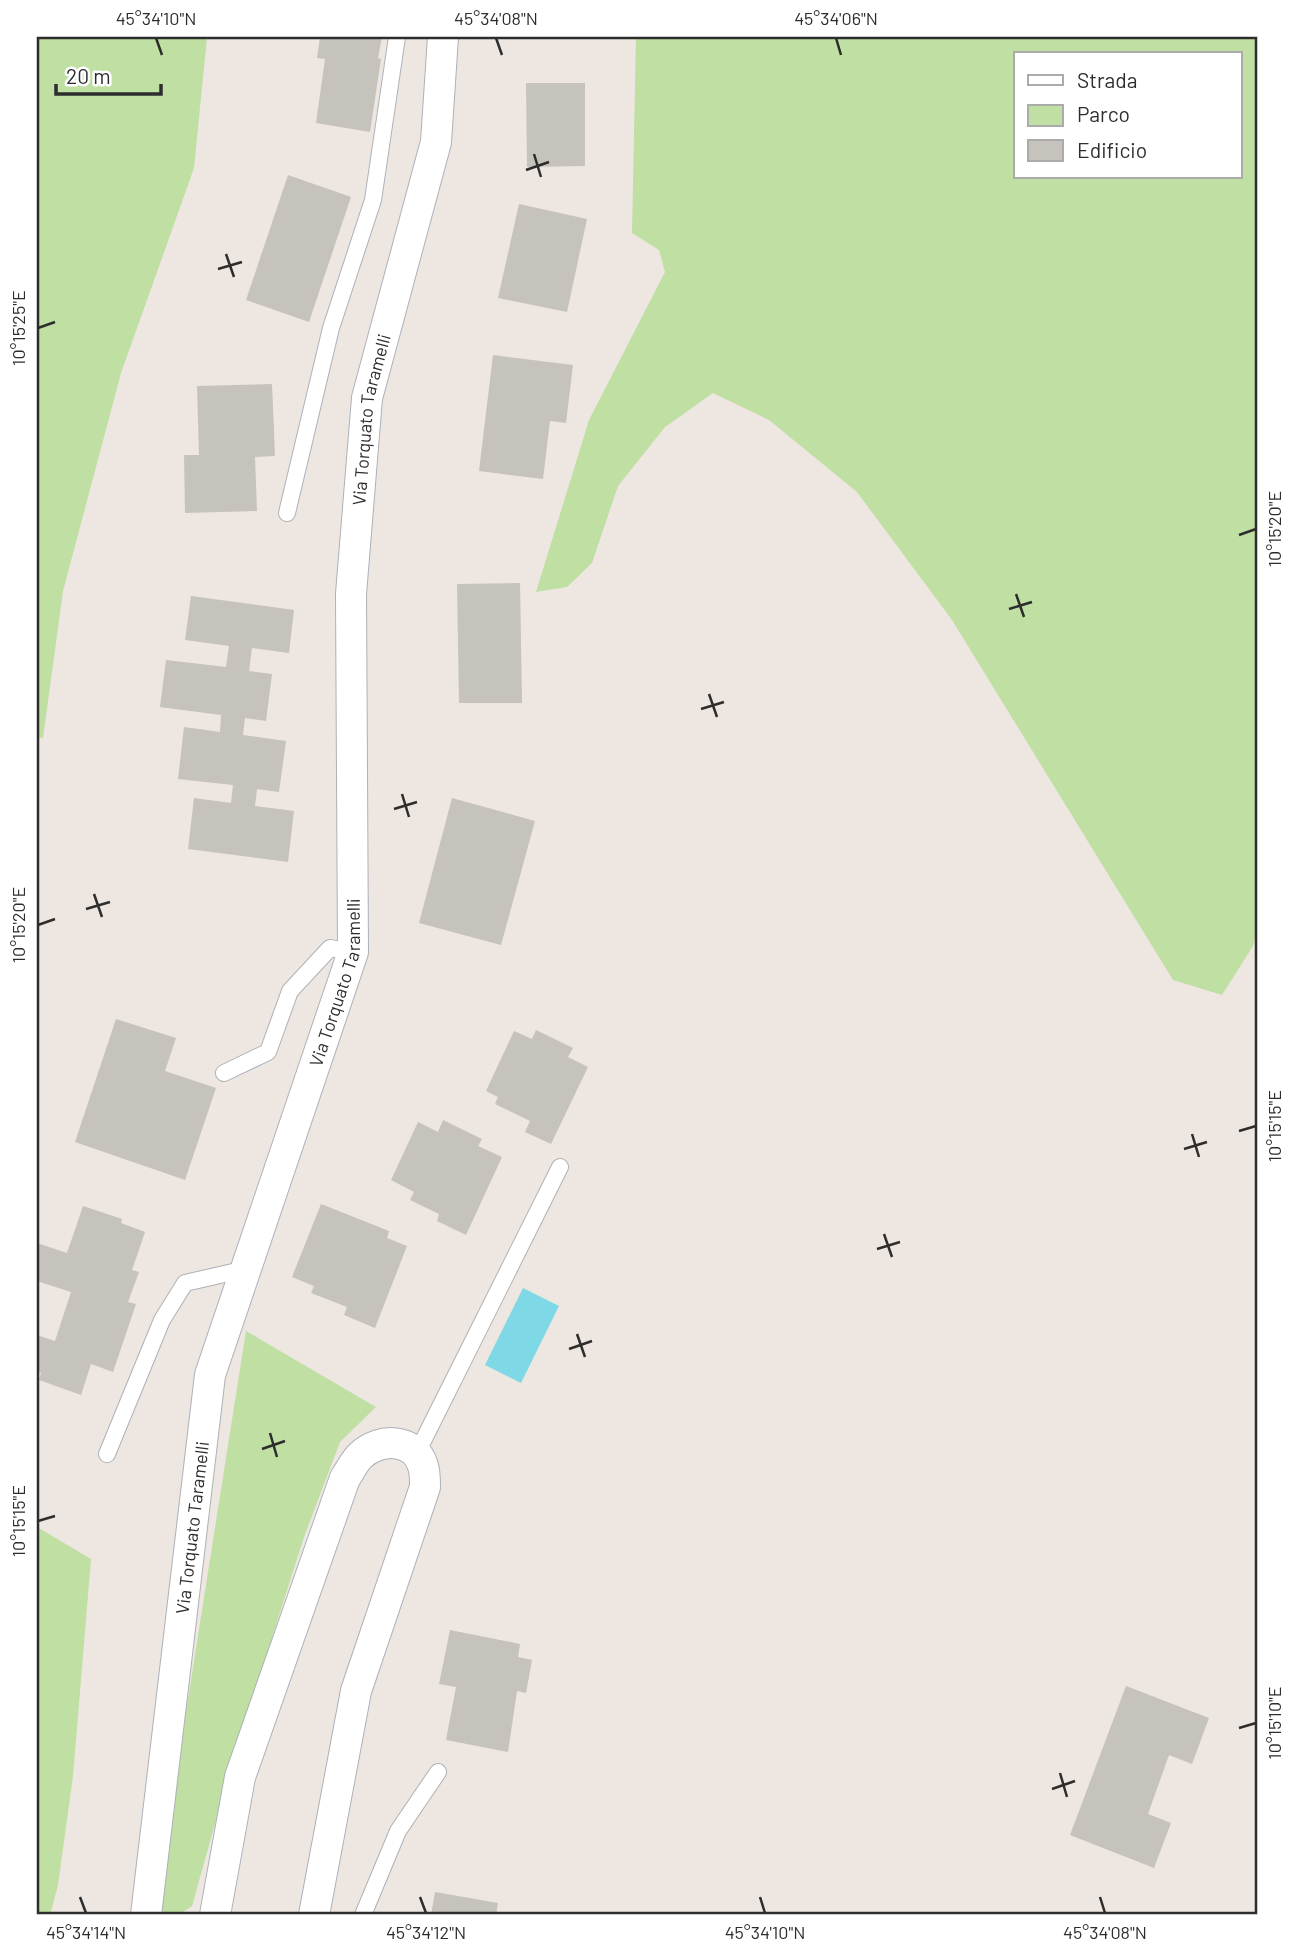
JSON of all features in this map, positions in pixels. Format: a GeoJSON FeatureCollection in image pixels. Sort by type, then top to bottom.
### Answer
{"type":"FeatureCollection","features":[{"type":"Feature","properties":{"kind":"street","name":"Via Torquato Taramelli"},"geometry":{"type":"LineString","coordinates":[[146,1915],[210,1375],[353,952],[351,594],[367,398],[436,142],[443,37]]}},
{"type":"Feature","properties":{"kind":"street"},"geometry":{"type":"LineString","coordinates":[[215,1915],[240,1777],[345,1478],[361,1454],[385,1443],[408,1445],[417,1453],[423,1465],[425,1488],[356,1691],[314,1915]]}},
{"type":"Feature","properties":{"kind":"lane"},"geometry":{"type":"LineString","coordinates":[[287,513],[331,328],[373,200],[397,37]]}},
{"type":"Feature","properties":{"kind":"lane"},"geometry":{"type":"LineString","coordinates":[[223,1073],[268,1052],[290,991],[330,948],[353,952]]}},
{"type":"Feature","properties":{"kind":"lane"},"geometry":{"type":"LineString","coordinates":[[417,1453],[560,1167]]}},
{"type":"Feature","properties":{"kind":"lane"},"geometry":{"type":"LineString","coordinates":[[107,1454],[162,1320],[185,1283],[246,1269]]}},
{"type":"Feature","properties":{"kind":"lane"},"geometry":{"type":"LineString","coordinates":[[363,1915],[398,1831],[438,1772]]}},
{"type":"Feature","properties":{"kind":"green space"},"geometry":{"type":"Polygon","coordinates":[[[37,37],[207,37],[194,168],[121,373],[63,591],[43,738],[37,737],[37,37]]]}},
{"type":"Feature","properties":{"kind":"green space"},"geometry":{"type":"Polygon","coordinates":[[[636,37],[1257,37],[1257,931],[1253,946],[1222,995],[1173,980],[952,620],[857,492],[769,420],[713,393],[665,427],[618,486],[592,563],[567,587],[536,592],[589,420],[665,272],[659,250],[632,233],[636,37]]]}},
{"type":"Feature","properties":{"kind":"green space"},"geometry":{"type":"Polygon","coordinates":[[[246,1331],[376,1407],[340,1442],[304,1537],[232,1763],[192,1906],[181,1913],[170,1915],[162,1911],[163,1883],[177,1769],[246,1331]]]}},
{"type":"Feature","properties":{"kind":"green space"},"geometry":{"type":"Polygon","coordinates":[[[37,1527],[91,1559],[73,1776],[58,1885],[50,1915],[37,1915],[37,1527]]]}},
{"type":"Feature","properties":{"kind":"water"},"geometry":{"type":"Polygon","coordinates":[[[523,1288],[559,1306],[521,1383],[485,1365],[523,1288]]]}},
{"type":"Feature","properties":{"kind":"building"},"geometry":{"type":"Polygon","coordinates":[[[320,37],[382,37],[370,132],[316,123],[325,59],[317,58],[320,37]]]}},
{"type":"Feature","properties":{"kind":"building"},"geometry":{"type":"Polygon","coordinates":[[[526,83],[585,83],[585,166],[527,167],[526,83]]]}},
{"type":"Feature","properties":{"kind":"building"},"geometry":{"type":"Polygon","coordinates":[[[288,175],[351,197],[309,322],[246,300],[288,175]]]}},
{"type":"Feature","properties":{"kind":"building"},"geometry":{"type":"Polygon","coordinates":[[[519,204],[587,219],[567,312],[498,298],[519,204]]]}},
{"type":"Feature","properties":{"kind":"building"},"geometry":{"type":"Polygon","coordinates":[[[493,355],[573,365],[566,423],[550,421],[543,479],[479,471],[493,355]]]}},
{"type":"Feature","properties":{"kind":"building"},"geometry":{"type":"Polygon","coordinates":[[[272,384],[275,456],[255,457],[257,511],[185,513],[184,455],[199,455],[197,386],[272,384]]]}},
{"type":"Feature","properties":{"kind":"building"},"geometry":{"type":"Polygon","coordinates":[[[520,583],[522,703],[459,703],[457,584],[520,583]]]}},
{"type":"Feature","properties":{"kind":"building"},"geometry":{"type":"Polygon","coordinates":[[[191,596],[294,610],[289,653],[252,648],[249,671],[272,674],[266,721],[245,718],[243,735],[286,741],[279,792],[257,789],[255,806],[294,811],[288,862],[188,849],[194,798],[231,803],[233,785],[178,779],[184,727],[220,732],[221,715],[160,707],[166,660],[226,667],[229,646],[185,640],[191,596]]]}},
{"type":"Feature","properties":{"kind":"building"},"geometry":{"type":"Polygon","coordinates":[[[452,798],[535,821],[501,945],[419,923],[452,798]]]}},
{"type":"Feature","properties":{"kind":"building"},"geometry":{"type":"Polygon","coordinates":[[[116,1019],[176,1038],[165,1071],[216,1088],[185,1180],[75,1142],[116,1019]]]}},
{"type":"Feature","properties":{"kind":"building"},"geometry":{"type":"Polygon","coordinates":[[[536,1030],[573,1048],[568,1057],[588,1067],[551,1144],[525,1132],[530,1121],[495,1104],[498,1097],[486,1091],[514,1031],[532,1039],[536,1030]]]}},
{"type":"Feature","properties":{"kind":"building"},"geometry":{"type":"Polygon","coordinates":[[[443,1120],[482,1139],[478,1146],[502,1157],[466,1235],[437,1221],[439,1214],[410,1200],[414,1192],[391,1180],[418,1122],[438,1132],[443,1120]]]}},
{"type":"Feature","properties":{"kind":"building"},"geometry":{"type":"Polygon","coordinates":[[[321,1204],[389,1231],[387,1238],[407,1246],[375,1328],[344,1315],[347,1307],[311,1293],[314,1286],[292,1277],[321,1204]]]}},
{"type":"Feature","properties":{"kind":"building"},"geometry":{"type":"Polygon","coordinates":[[[83,1206],[122,1219],[121,1223],[145,1232],[132,1270],[139,1272],[128,1302],[136,1304],[113,1372],[91,1364],[81,1395],[39,1380],[41,1373],[37,1371],[37,1335],[55,1341],[71,1292],[37,1281],[37,1243],[67,1253],[83,1206]]]}},
{"type":"Feature","properties":{"kind":"building"},"geometry":{"type":"Polygon","coordinates":[[[450,1630],[520,1644],[518,1657],[532,1660],[526,1693],[517,1691],[508,1752],[446,1740],[456,1687],[439,1684],[450,1630]]]}},
{"type":"Feature","properties":{"kind":"building"},"geometry":{"type":"Polygon","coordinates":[[[1126,1686],[1209,1718],[1192,1764],[1169,1755],[1148,1814],[1171,1823],[1154,1868],[1070,1835],[1126,1686]]]}},
{"type":"Feature","properties":{"kind":"building"},"geometry":{"type":"Polygon","coordinates":[[[435,1892],[498,1903],[496,1915],[431,1915],[435,1892]]]}}]}
